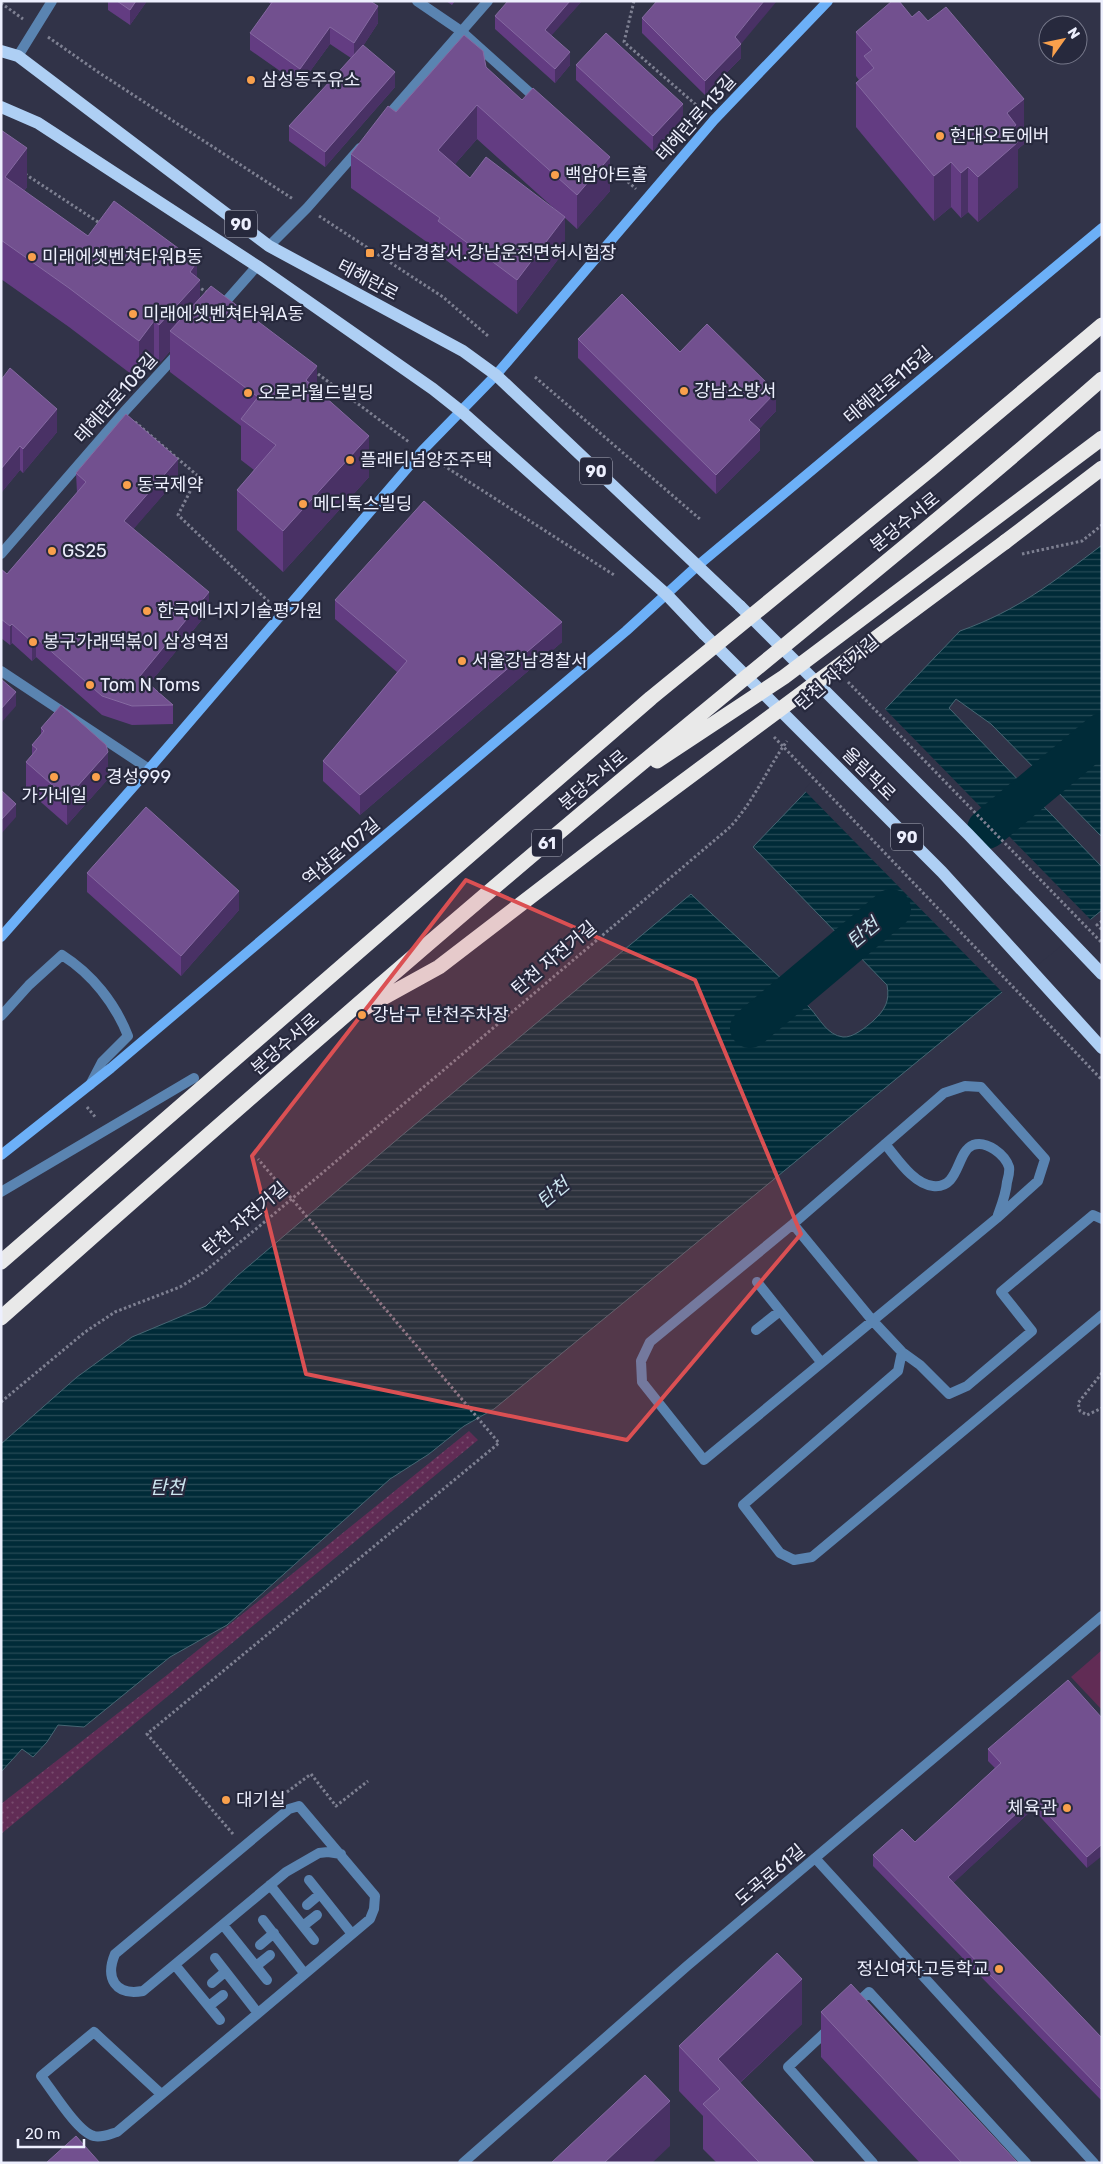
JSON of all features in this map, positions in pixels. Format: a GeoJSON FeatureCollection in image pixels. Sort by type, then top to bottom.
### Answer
{"type":"FeatureCollection","features":[{"type":"Feature","properties":{"kind":"highway","name":"분당수서로"},"geometry":{"type":"LineString","coordinates":[[1,1262],[651,698],[931,469],[1102,325]]}},
{"type":"Feature","properties":{"kind":"highway","name":"분당수서로"},"geometry":{"type":"LineString","coordinates":[[1,1318],[336,1024],[596,802],[992,475],[1102,379]]}},
{"type":"Feature","properties":{"kind":"highway"},"geometry":{"type":"LineString","coordinates":[[596,802],[784,678],[1102,438]]}},
{"type":"Feature","properties":{"kind":"highway"},"geometry":{"type":"LineString","coordinates":[[336,1024],[439,967],[603,841],[1102,468]]}},
{"type":"Feature","properties":{"kind":"main road","name":"테헤란로"},"geometry":{"type":"LineString","coordinates":[[1,51],[18,56],[269,246],[463,351],[496,375],[696,566]]}},
{"type":"Feature","properties":{"kind":"main road","name":"90"},"geometry":{"type":"LineString","coordinates":[[1,107],[38,123],[257,266],[433,389],[462,412],[667,595]]}},
{"type":"Feature","properties":{"kind":"main road","name":"올림픽로"},"geometry":{"type":"LineString","coordinates":[[696,566],[740,606],[961,827],[1102,974]]}},
{"type":"Feature","properties":{"kind":"main road","name":"올림픽로"},"geometry":{"type":"LineString","coordinates":[[667,595],[942,872],[1102,1048]]}},
{"type":"Feature","properties":{"kind":"street"},"geometry":{"type":"LineString","coordinates":[[18,56],[52,1]]}},
{"type":"Feature","properties":{"kind":"street"},"geometry":{"type":"LineString","coordinates":[[417,1],[461,31],[549,110]]}},
{"type":"Feature","properties":{"kind":"street"},"geometry":{"type":"LineString","coordinates":[[269,246],[307,208],[488,1]]}},
{"type":"Feature","properties":{"kind":"street","name":"테헤란로113길"},"geometry":{"type":"LineString","coordinates":[[1,937],[149,770],[281,613],[422,451],[496,375],[714,120],[828,1]]}},
{"type":"Feature","properties":{"kind":"street","name":"테헤란로115길"},"geometry":{"type":"LineString","coordinates":[[696,566],[1102,228]]}},
{"type":"Feature","properties":{"kind":"street"},"geometry":{"type":"LineString","coordinates":[[211,318],[257,266]]}},
{"type":"Feature","properties":{"kind":"street","name":"테헤란로108길"},"geometry":{"type":"LineString","coordinates":[[1,554],[124,412],[184,347]]}},
{"type":"Feature","properties":{"kind":"street","name":"역삼로107길"},"geometry":{"type":"LineString","coordinates":[[1,1155],[89,1086],[667,595],[696,566]]}},
{"type":"Feature","properties":{"kind":"street"},"geometry":{"type":"LineString","coordinates":[[1,671],[149,770]]}},
{"type":"Feature","properties":{"kind":"street"},"geometry":{"type":"LineString","coordinates":[[1,1016],[29,985],[62,955],[83,969],[122,1018],[128,1036],[102,1062],[89,1086]]}},
{"type":"Feature","properties":{"kind":"street"},"geometry":{"type":"LineString","coordinates":[[1,1192],[194,1078]]}},
{"type":"Feature","properties":{"kind":"street"},"geometry":{"type":"LineString","coordinates":[[965,1086],[981,1086],[1045,1159],[1038,1181],[997,1218],[704,1460],[642,1382],[642,1361],[650,1342],[793,1224],[944,1093],[965,1086]]}},
{"type":"Feature","properties":{"kind":"street"},"geometry":{"type":"LineString","coordinates":[[885,1144],[916,1179],[933,1186],[946,1182],[957,1172],[964,1153],[973,1146],[984,1145],[1001,1153],[1009,1168],[1006,1194],[997,1218]]}},
{"type":"Feature","properties":{"kind":"street"},"geometry":{"type":"LineString","coordinates":[[793,1224],[872,1320],[902,1352],[920,1365],[949,1394],[967,1386],[1032,1332],[1001,1292],[1093,1215],[1100,1217]]}},
{"type":"Feature","properties":{"kind":"street"},"geometry":{"type":"LineString","coordinates":[[757,1282],[821,1362]]}},
{"type":"Feature","properties":{"kind":"street"},"geometry":{"type":"LineString","coordinates":[[756,1330],[780,1311]]}},
{"type":"Feature","properties":{"kind":"street"},"geometry":{"type":"LineString","coordinates":[[902,1352],[898,1371],[744,1505],[780,1553],[794,1560],[812,1556],[1102,1315]]}},
{"type":"Feature","properties":{"kind":"street","name":"도곡로61길"},"geometry":{"type":"LineString","coordinates":[[463,2163],[687,1966],[1102,1616]]}},
{"type":"Feature","properties":{"kind":"street"},"geometry":{"type":"LineString","coordinates":[[160,2093],[94,2032],[40,2076],[82,2130],[94,2136],[105,2136],[117,2132],[160,2093],[370,1919],[374,1909],[375,1896],[340,1854],[299,1806],[289,1809],[115,1954],[109,1967],[113,1981],[120,1990],[131,1993],[143,1992],[286,1872],[319,1853],[340,1854]]}},
{"type":"Feature","properties":{"kind":"street"},"geometry":{"type":"LineString","coordinates":[[815,1858],[1094,2163]]}},
{"type":"Feature","properties":{"kind":"street"},"geometry":{"type":"LineString","coordinates":[[309,1880],[352,1934]]}},
{"type":"Feature","properties":{"kind":"street"},"geometry":{"type":"LineString","coordinates":[[270,1885],[314,1940]]}},
{"type":"Feature","properties":{"kind":"street"},"geometry":{"type":"LineString","coordinates":[[306,1905],[320,1894]]}},
{"type":"Feature","properties":{"kind":"street"},"geometry":{"type":"LineString","coordinates":[[304,1926],[317,1915]]}},
{"type":"Feature","properties":{"kind":"street"},"geometry":{"type":"LineString","coordinates":[[263,1920],[304,1973]]}},
{"type":"Feature","properties":{"kind":"street"},"geometry":{"type":"LineString","coordinates":[[223,1925],[267,1980]]}},
{"type":"Feature","properties":{"kind":"street"},"geometry":{"type":"LineString","coordinates":[[260,1945],[274,1934]]}},
{"type":"Feature","properties":{"kind":"street"},"geometry":{"type":"LineString","coordinates":[[256,1966],[270,1955]]}},
{"type":"Feature","properties":{"kind":"street"},"geometry":{"type":"LineString","coordinates":[[215,1958],[257,2012]]}},
{"type":"Feature","properties":{"kind":"street"},"geometry":{"type":"LineString","coordinates":[[175,1965],[220,2020]]}},
{"type":"Feature","properties":{"kind":"street"},"geometry":{"type":"LineString","coordinates":[[212,1983],[225,1972]]}},
{"type":"Feature","properties":{"kind":"street"},"geometry":{"type":"LineString","coordinates":[[874,2163],[788,2067],[869,1992],[1026,2163]]}},
{"type":"Feature","properties":{"kind":"street"},"geometry":{"type":"LineString","coordinates":[[209,2006],[223,1995]]}},
{"type":"Feature","properties":{"kind":"path"},"geometry":{"type":"LineString","coordinates":[[634,1],[624,42],[714,120]]}},
{"type":"Feature","properties":{"kind":"path"},"geometry":{"type":"LineString","coordinates":[[1,3],[98,72],[443,297],[488,336]]}},
{"type":"Feature","properties":{"kind":"path"},"geometry":{"type":"LineString","coordinates":[[604,161],[646,198]]}},
{"type":"Feature","properties":{"kind":"path"},"geometry":{"type":"LineString","coordinates":[[18,169],[108,228]]}},
{"type":"Feature","properties":{"kind":"path"},"geometry":{"type":"LineString","coordinates":[[191,282],[224,304]]}},
{"type":"Feature","properties":{"kind":"path"},"geometry":{"type":"LineString","coordinates":[[311,368],[422,451],[614,575]]}},
{"type":"Feature","properties":{"kind":"path"},"geometry":{"type":"LineString","coordinates":[[535,377],[701,520]]}},
{"type":"Feature","properties":{"kind":"path"},"geometry":{"type":"LineString","coordinates":[[124,412],[198,476],[178,515],[281,613]]}},
{"type":"Feature","properties":{"kind":"path"},"geometry":{"type":"LineString","coordinates":[[1014,556],[1082,541],[1102,525]]}},
{"type":"Feature","properties":{"kind":"path"},"geometry":{"type":"LineString","coordinates":[[841,674],[1102,943]]}},
{"type":"Feature","properties":{"kind":"path","name":"탄천 자전거길"},"geometry":{"type":"LineString","coordinates":[[840,686],[847,680]]}},
{"type":"Feature","properties":{"kind":"path"},"geometry":{"type":"LineString","coordinates":[[772,734],[1102,1080]]}},
{"type":"Feature","properties":{"kind":"path","name":"탄천 자전거길"},"geometry":{"type":"LineString","coordinates":[[1,1402],[85,1332],[115,1312],[180,1287],[204,1272],[729,828],[742,815],[773,761],[789,739]]}},
{"type":"Feature","properties":{"kind":"path"},"geometry":{"type":"LineString","coordinates":[[1102,921],[1096,925],[1102,930]]}},
{"type":"Feature","properties":{"kind":"path"},"geometry":{"type":"LineString","coordinates":[[77,1096],[106,1129]]}},
{"type":"Feature","properties":{"kind":"path"},"geometry":{"type":"LineString","coordinates":[[240,1828],[232,1834],[147,1734],[499,1443],[258,1159]]}},
{"type":"Feature","properties":{"kind":"path"},"geometry":{"type":"LineString","coordinates":[[1102,1373],[1078,1403],[1080,1411],[1087,1415],[1102,1408]]}},
{"type":"Feature","properties":{"kind":"path"},"geometry":{"type":"LineString","coordinates":[[279,1798],[310,1774],[336,1806],[368,1781]]}},
{"type":"Feature","properties":{"kind":"highlighted area"},"geometry":{"type":"Polygon","coordinates":[[[466,880],[695,980],[801,1234],[627,1440],[306,1374],[252,1156],[466,880]]]}},
{"type":"Feature","properties":{"kind":"shaded area"},"geometry":{"type":"Polygon","coordinates":[[[469,1431],[478,1440],[1,1834],[1,1804],[167,1675],[469,1431]]]}},
{"type":"Feature","properties":{"kind":"shaded area"},"geometry":{"type":"Polygon","coordinates":[[[1102,1650],[1102,1710],[1071,1677],[1102,1650]]]}},
{"type":"Feature","properties":{"kind":"water","name":"탄천"},"geometry":{"type":"Polygon","coordinates":[[[1102,545],[1102,837],[991,724],[956,699],[949,708],[1102,867],[1102,910],[494,1409],[464,1426],[429,1454],[390,1479],[227,1625],[170,1657],[84,1727],[58,1725],[47,1742],[33,1757],[22,1749],[1,1772],[1,1444],[77,1377],[132,1337],[206,1306],[237,1276],[400,1137],[691,894],[781,979],[810,1008],[828,1030],[837,1036],[843,1037],[859,1032],[881,1013],[886,1005],[888,996],[887,985],[753,847],[960,631],[1000,614],[1035,594],[1102,545]]]}},
{"type":"Feature","properties":{"kind":"pier"},"geometry":{"type":"Polygon","coordinates":[[[883,707],[1092,921],[1003,993],[804,790],[883,707]]]}},
{"type":"Feature","properties":{"kind":"building"},"geometry":{"type":"Polygon","coordinates":[[[117,1],[136,1],[130,10],[117,1]]]}},
{"type":"Feature","properties":{"kind":"building"},"geometry":{"type":"Polygon","coordinates":[[[273,1],[370,1],[378,6],[354,43],[330,27],[300,69],[250,33],[273,1]]]}},
{"type":"Feature","properties":{"kind":"building"},"geometry":{"type":"Polygon","coordinates":[[[508,1],[570,1],[545,30],[570,52],[555,69],[495,16],[508,1]]]}},
{"type":"Feature","properties":{"kind":"building"},"geometry":{"type":"Polygon","coordinates":[[[657,1],[764,1],[735,37],[741,44],[705,81],[642,18],[657,1]]]}},
{"type":"Feature","properties":{"kind":"building","name":"현대오토에버"},"geometry":{"type":"Polygon","coordinates":[[[892,1],[899,1],[912,17],[919,11],[928,21],[946,7],[1024,99],[1007,113],[1016,125],[1009,131],[1018,142],[978,177],[968,167],[961,173],[951,162],[934,176],[856,83],[874,68],[864,56],[872,50],[856,32],[892,1]]]}},
{"type":"Feature","properties":{"kind":"building","name":"백암아트홀"},"geometry":{"type":"Polygon","coordinates":[[[606,33],[683,104],[653,136],[576,65],[606,33]]]}},
{"type":"Feature","properties":{"kind":"building"},"geometry":{"type":"Polygon","coordinates":[[[464,35],[483,51],[486,67],[522,100],[533,88],[610,157],[577,195],[477,105],[438,150],[470,178],[486,157],[565,217],[517,280],[438,221],[440,218],[351,154],[388,106],[396,112],[464,35]]]}},
{"type":"Feature","properties":{"kind":"building"},"geometry":{"type":"Polygon","coordinates":[[[363,45],[395,72],[325,152],[289,126],[363,45]]]}},
{"type":"Feature","properties":{"kind":"building"},"geometry":{"type":"Polygon","coordinates":[[[1,130],[27,148],[5,177],[88,236],[114,201],[197,262],[190,272],[200,280],[159,325],[154,321],[139,341],[1,240],[1,130]]]}},
{"type":"Feature","properties":{"kind":"building"},"geometry":{"type":"Polygon","coordinates":[[[211,286],[317,366],[306,380],[369,436],[283,531],[237,490],[276,445],[241,419],[258,397],[170,331],[211,286]]]}},
{"type":"Feature","properties":{"kind":"building","name":"강남소방서"},"geometry":{"type":"Polygon","coordinates":[[[622,294],[680,352],[707,324],[776,392],[749,420],[760,430],[716,475],[578,339],[622,294]]]}},
{"type":"Feature","properties":{"kind":"building"},"geometry":{"type":"Polygon","coordinates":[[[10,368],[57,409],[23,449],[20,446],[1,469],[1,380],[10,368]]]}},
{"type":"Feature","properties":{"kind":"building"},"geometry":{"type":"Polygon","coordinates":[[[126,414],[178,459],[124,521],[209,592],[140,676],[173,705],[132,706],[102,696],[36,638],[32,642],[12,624],[10,626],[1,619],[1,569],[7,574],[86,482],[76,473],[126,414]]]}},
{"type":"Feature","properties":{"kind":"building","name":"서울강남경찰서"},"geometry":{"type":"Polygon","coordinates":[[[424,501],[562,622],[360,795],[323,761],[407,661],[335,600],[424,501]]]}},
{"type":"Feature","properties":{"kind":"building"},"geometry":{"type":"Polygon","coordinates":[[[1,679],[16,692],[1,709],[1,679]]]}},
{"type":"Feature","properties":{"kind":"building"},"geometry":{"type":"Polygon","coordinates":[[[61,705],[106,745],[108,752],[67,798],[26,762],[37,749],[32,745],[44,731],[41,728],[61,705]]]}},
{"type":"Feature","properties":{"kind":"building"},"geometry":{"type":"Polygon","coordinates":[[[1,790],[16,804],[1,820],[1,790]]]}},
{"type":"Feature","properties":{"kind":"building"},"geometry":{"type":"Polygon","coordinates":[[[146,807],[239,891],[181,956],[87,873],[146,807]]]}},
{"type":"Feature","properties":{"kind":"building"},"geometry":{"type":"Polygon","coordinates":[[[1068,1680],[1102,1718],[1102,1844],[1087,1857],[1033,1798],[948,1877],[1102,2038],[1102,2090],[873,1855],[902,1829],[915,1842],[1001,1763],[988,1749],[1068,1680]]]}},
{"type":"Feature","properties":{"kind":"building"},"geometry":{"type":"Polygon","coordinates":[[[777,1953],[802,1979],[718,2059],[815,2163],[760,2163],[703,2104],[720,2089],[679,2046],[777,1953]]]}},
{"type":"Feature","properties":{"kind":"building"},"geometry":{"type":"Polygon","coordinates":[[[851,1984],[1018,2163],[962,2163],[821,2012],[851,1984]]]}},
{"type":"Feature","properties":{"kind":"building"},"geometry":{"type":"Polygon","coordinates":[[[645,2075],[670,2101],[604,2163],[551,2163],[645,2075]]]}},
{"type":"Feature","properties":{"kind":"building"},"geometry":{"type":"Polygon","coordinates":[[[76,2136],[100,2163],[46,2163],[76,2136]]]}},
{"type":"Feature","properties":{"kind":"waterway","name":"탄천"},"geometry":{"type":"LineString","coordinates":[[987,829],[1102,733]]}},
{"type":"Feature","properties":{"kind":"waterway","name":"탄천"},"geometry":{"type":"LineString","coordinates":[[750,1028],[891,909]]}},
{"type":"Feature","properties":{"kind":"place","name":"삼성동주유소"},"geometry":{"type":"Point","coordinates":[251,80]}},
{"type":"Feature","properties":{"kind":"place","name":"현대오토에버"},"geometry":{"type":"Point","coordinates":[940,136]}},
{"type":"Feature","properties":{"kind":"place","name":"백암아트홀"},"geometry":{"type":"Point","coordinates":[555,175]}},
{"type":"Feature","properties":{"kind":"place","name":"강남경찰서.강남운전면허시험장"},"geometry":{"type":"Point","coordinates":[370,253]}},
{"type":"Feature","properties":{"kind":"place","name":"미래에셋벤쳐타워B동"},"geometry":{"type":"Point","coordinates":[32,257]}},
{"type":"Feature","properties":{"kind":"place","name":"미래에셋벤쳐타워A동"},"geometry":{"type":"Point","coordinates":[133,314]}},
{"type":"Feature","properties":{"kind":"place","name":"강남소방서"},"geometry":{"type":"Point","coordinates":[684,391]}},
{"type":"Feature","properties":{"kind":"place","name":"오로라월드빌딩"},"geometry":{"type":"Point","coordinates":[248,393]}},
{"type":"Feature","properties":{"kind":"place","name":"플래티넘양조주택"},"geometry":{"type":"Point","coordinates":[350,460]}},
{"type":"Feature","properties":{"kind":"place","name":"동국제약"},"geometry":{"type":"Point","coordinates":[127,485]}},
{"type":"Feature","properties":{"kind":"place","name":"메디톡스빌딩"},"geometry":{"type":"Point","coordinates":[303,504]}},
{"type":"Feature","properties":{"kind":"place","name":"GS25"},"geometry":{"type":"Point","coordinates":[52,551]}},
{"type":"Feature","properties":{"kind":"place","name":"한국에너지기술평가원"},"geometry":{"type":"Point","coordinates":[147,611]}},
{"type":"Feature","properties":{"kind":"place","name":"봉구가래떡볶이 삼성역점"},"geometry":{"type":"Point","coordinates":[33,642]}},
{"type":"Feature","properties":{"kind":"place","name":"서울강남경찰서"},"geometry":{"type":"Point","coordinates":[462,661]}},
{"type":"Feature","properties":{"kind":"place","name":"Tom N Toms"},"geometry":{"type":"Point","coordinates":[90,685]}},
{"type":"Feature","properties":{"kind":"place","name":"가가네일"},"geometry":{"type":"Point","coordinates":[54,777]}},
{"type":"Feature","properties":{"kind":"place","name":"경성999"},"geometry":{"type":"Point","coordinates":[96,777]}},
{"type":"Feature","properties":{"kind":"place","name":"강남구 탄천주차장"},"geometry":{"type":"Point","coordinates":[362,1015]}},
{"type":"Feature","properties":{"kind":"place","name":"대기실"},"geometry":{"type":"Point","coordinates":[226,1800]}},
{"type":"Feature","properties":{"kind":"place","name":"체육관"},"geometry":{"type":"Point","coordinates":[1067,1808]}},
{"type":"Feature","properties":{"kind":"place","name":"정신여자고등학교"},"geometry":{"type":"Point","coordinates":[999,1969]}}]}
